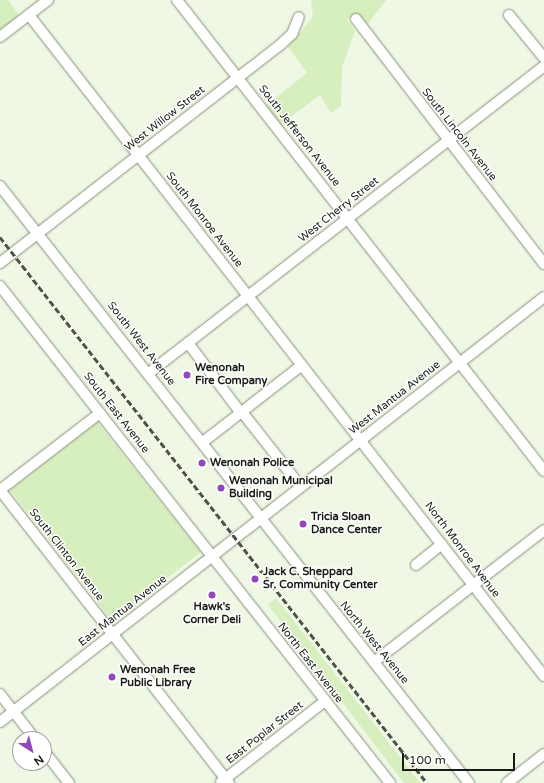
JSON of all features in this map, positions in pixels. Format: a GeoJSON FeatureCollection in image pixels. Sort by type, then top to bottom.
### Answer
{"type":"FeatureCollection","features":[{"type":"Feature","properties":{"kind":"street"},"geometry":{"type":"LineString","coordinates":[[0,37],[48,0]]}},
{"type":"Feature","properties":{"kind":"street","name":"South Jefferson Avenue"},"geometry":{"type":"LineString","coordinates":[[177,0],[461,362],[544,471]]}},
{"type":"Feature","properties":{"kind":"street","name":"South Monroe Avenue"},"geometry":{"type":"LineString","coordinates":[[29,15],[361,440]]}},
{"type":"Feature","properties":{"kind":"street"},"geometry":{"type":"LineString","coordinates":[[510,15],[544,58]]}},
{"type":"Feature","properties":{"kind":"street","name":"West Willow Street"},"geometry":{"type":"LineString","coordinates":[[0,263],[238,78],[292,34],[299,17]]}},
{"type":"Feature","properties":{"kind":"street","name":"South Lincoln Avenue"},"geometry":{"type":"LineString","coordinates":[[356,19],[448,141],[544,264]]}},
{"type":"Feature","properties":{"kind":"street","name":"West Cherry Street"},"geometry":{"type":"LineString","coordinates":[[149,373],[544,66]]}},
{"type":"Feature","properties":{"kind":"street","name":"South West Avenue"},"geometry":{"type":"LineString","coordinates":[[0,186],[149,373],[261,518]]}},
{"type":"Feature","properties":{"kind":"street","name":"South East Avenue"},"geometry":{"type":"LineString","coordinates":[[0,286],[213,556]]}},
{"type":"Feature","properties":{"kind":"street","name":"West Mantua Avenue"},"geometry":{"type":"LineString","coordinates":[[261,518],[544,296]]}},
{"type":"Feature","properties":{"kind":"street"},"geometry":{"type":"LineString","coordinates":[[188,343],[301,487]]}},
{"type":"Feature","properties":{"kind":"street"},"geometry":{"type":"LineString","coordinates":[[203,442],[302,365]]}},
{"type":"Feature","properties":{"kind":"street"},"geometry":{"type":"LineString","coordinates":[[0,490],[100,413]]}},
{"type":"Feature","properties":{"kind":"street","name":"North Monroe Avenue"},"geometry":{"type":"LineString","coordinates":[[361,440],[544,676]]}},
{"type":"Feature","properties":{"kind":"street","name":"South Clinton Avenue"},"geometry":{"type":"LineString","coordinates":[[0,490],[225,782]]}},
{"type":"Feature","properties":{"kind":"street","name":"East Mantua Avenue"},"geometry":{"type":"LineString","coordinates":[[0,722],[261,518]]}},
{"type":"Feature","properties":{"kind":"street","name":"North West Avenue"},"geometry":{"type":"LineString","coordinates":[[261,518],[469,783]]}},
{"type":"Feature","properties":{"kind":"street"},"geometry":{"type":"LineString","coordinates":[[374,662],[544,530]]}},
{"type":"Feature","properties":{"kind":"street"},"geometry":{"type":"LineString","coordinates":[[416,565],[442,544]]}},
{"type":"Feature","properties":{"kind":"street","name":"North East Avenue"},"geometry":{"type":"LineString","coordinates":[[213,556],[390,783]]}},
{"type":"Feature","properties":{"kind":"street"},"geometry":{"type":"LineString","coordinates":[[0,694],[29,731]]}},
{"type":"Feature","properties":{"kind":"street","name":"East Poplar Street"},"geometry":{"type":"LineString","coordinates":[[225,782],[325,701]]}},
{"type":"Feature","properties":{"kind":"street"},"geometry":{"type":"LineString","coordinates":[[507,783],[544,754]]}},
{"type":"Feature","properties":{"kind":"street"},"geometry":{"type":"LineString","coordinates":[[52,761],[69,783]]}},
{"type":"Feature","properties":{"kind":"green space"},"geometry":{"type":"Polygon","coordinates":[[[0,0],[8,0],[19,15],[0,30],[0,0]]]}},
{"type":"Feature","properties":{"kind":"green space"},"geometry":{"type":"Polygon","coordinates":[[[311,0],[386,0],[367,25],[359,16],[347,19],[355,31],[342,67],[341,106],[331,113],[320,95],[278,126],[264,107],[307,73],[288,47],[313,17],[311,0]]]}},
{"type":"Feature","properties":{"kind":"green space"},"geometry":{"type":"Polygon","coordinates":[[[97,422],[201,552],[112,621],[10,490],[97,422]]]}},
{"type":"Feature","properties":{"kind":"green space"},"geometry":{"type":"Polygon","coordinates":[[[276,598],[420,783],[404,783],[268,605],[276,598]]]}},
{"type":"Feature","properties":{"kind":"railway"},"geometry":{"type":"LineString","coordinates":[[0,237],[427,783]]}},
{"type":"Feature","properties":{"kind":"place","name":"Wenonah Fire Company"},"geometry":{"type":"Point","coordinates":[187,375]}},
{"type":"Feature","properties":{"kind":"place","name":"Wenonah Police"},"geometry":{"type":"Point","coordinates":[202,463]}},
{"type":"Feature","properties":{"kind":"place","name":"Wenonah Municipal Building"},"geometry":{"type":"Point","coordinates":[221,488]}},
{"type":"Feature","properties":{"kind":"place","name":"Tricia Sloan Dance Center"},"geometry":{"type":"Point","coordinates":[303,524]}},
{"type":"Feature","properties":{"kind":"place","name":"Jack C. Sheppard Sr. Community Center"},"geometry":{"type":"Point","coordinates":[255,579]}},
{"type":"Feature","properties":{"kind":"place","name":"Hawk's Corner Deli"},"geometry":{"type":"Point","coordinates":[212,595]}},
{"type":"Feature","properties":{"kind":"place","name":"Wenonah Free Public Library"},"geometry":{"type":"Point","coordinates":[112,677]}}]}
